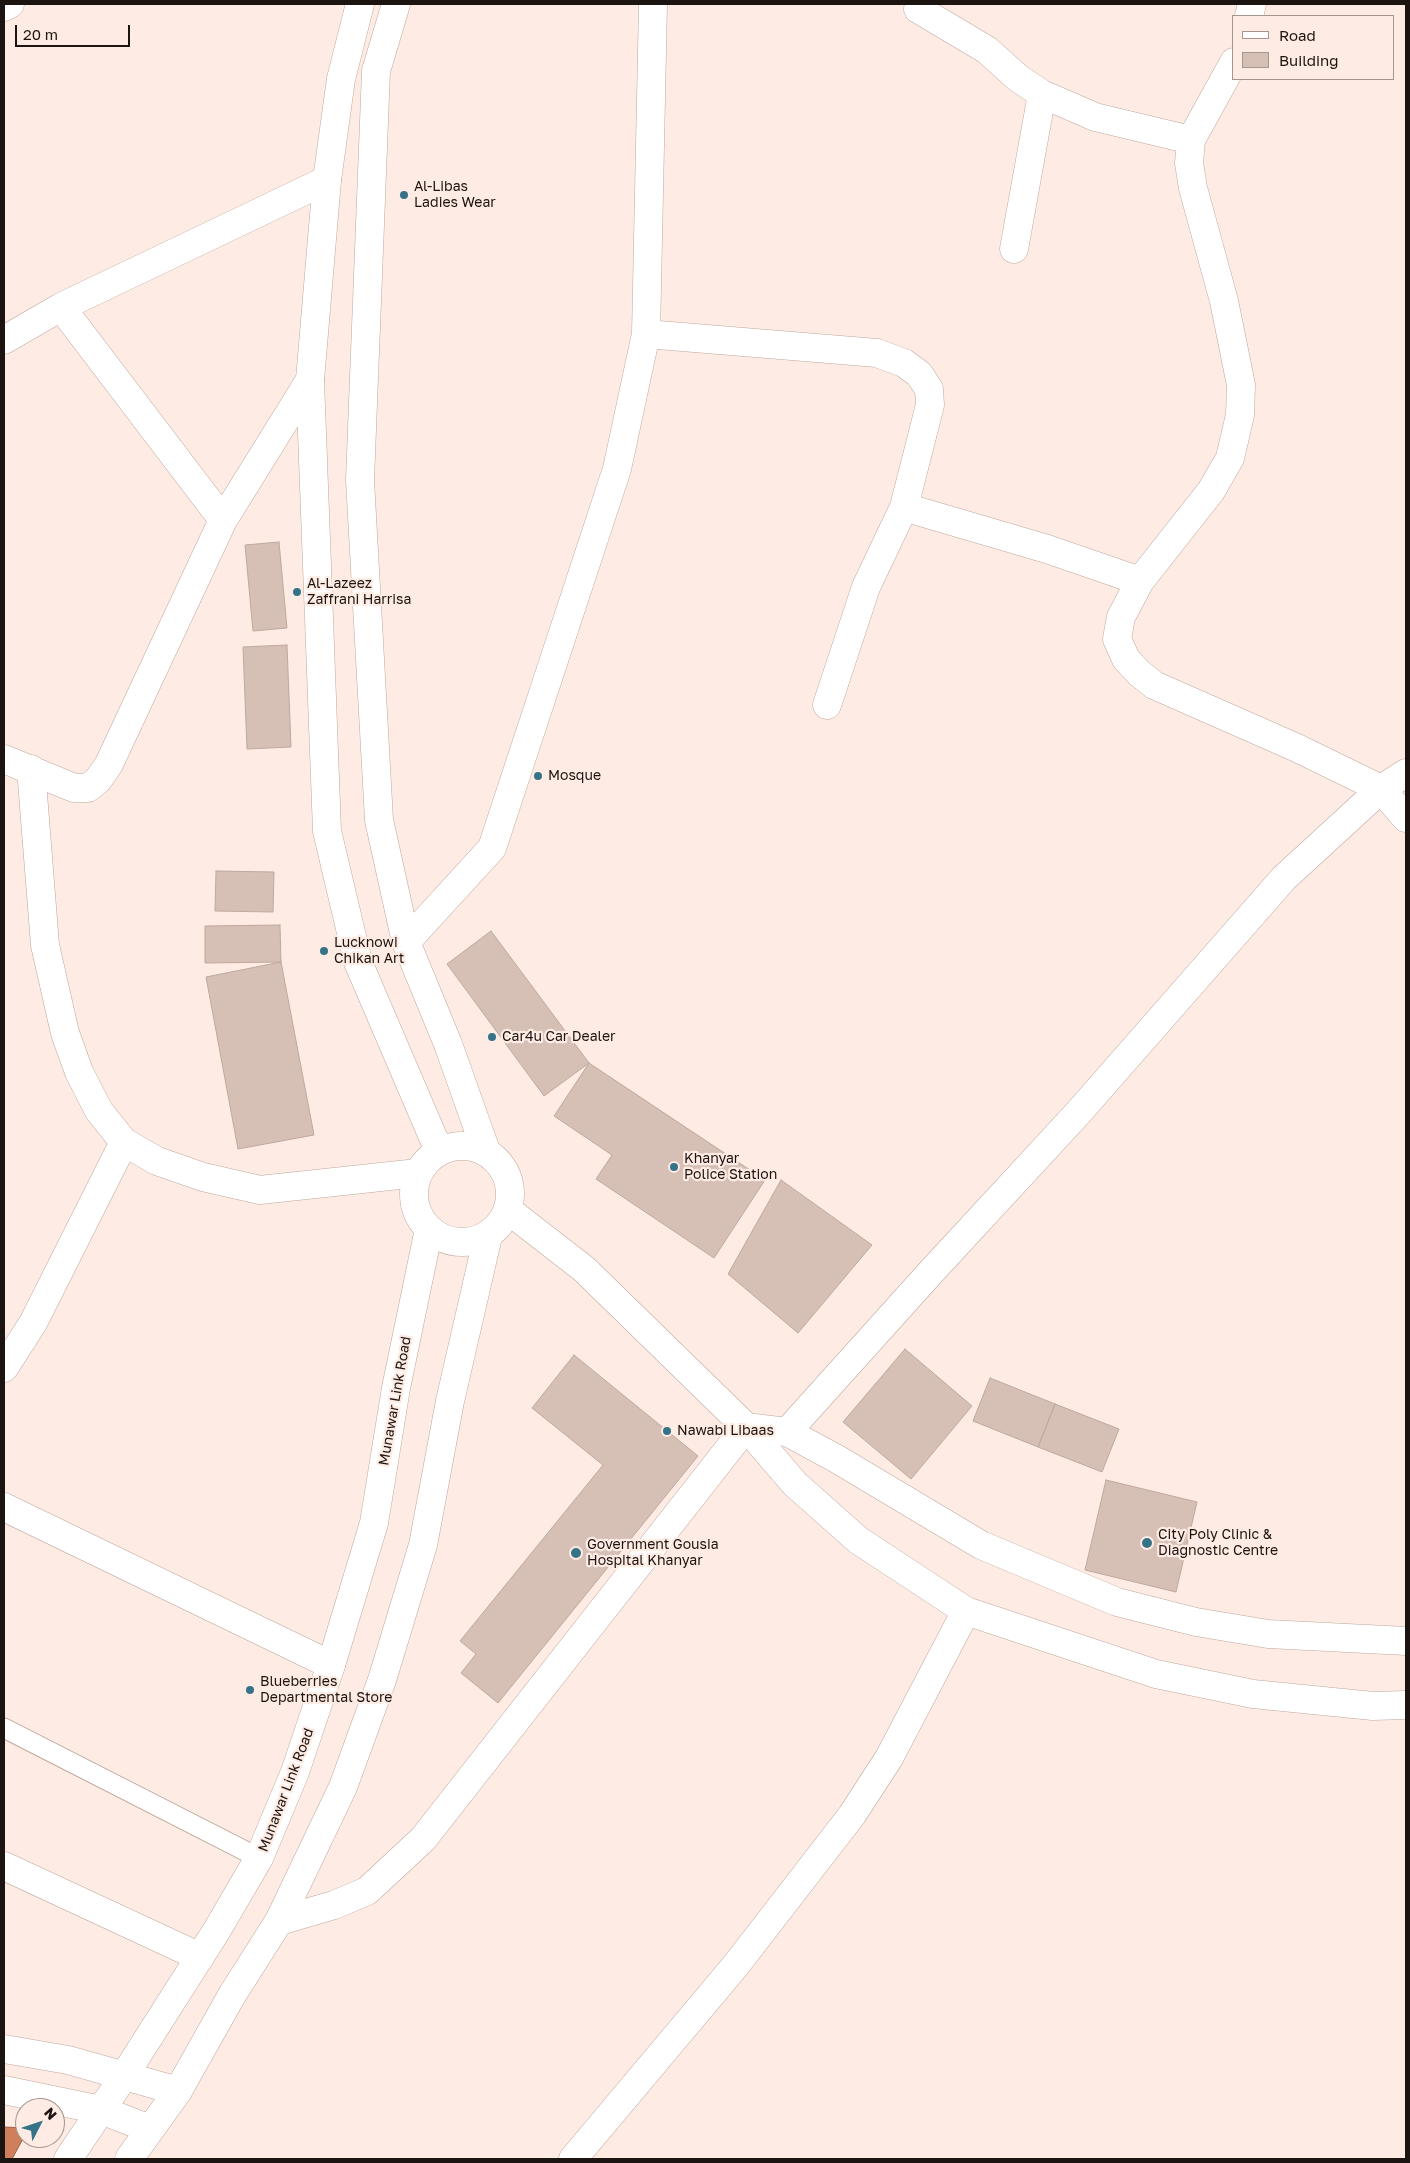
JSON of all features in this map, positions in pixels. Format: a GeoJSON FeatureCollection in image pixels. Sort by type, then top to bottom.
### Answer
{"type":"FeatureCollection","features":[{"type":"Feature","properties":{"kind":"street"},"geometry":{"type":"LineString","coordinates":[[4,6],[10,4]]}},
{"type":"Feature","properties":{"kind":"street"},"geometry":{"type":"LineString","coordinates":[[360,4],[341,79],[327,180],[310,380],[327,831],[358,962],[439,1151]]}},
{"type":"Feature","properties":{"kind":"street"},"geometry":{"type":"LineString","coordinates":[[396,4],[376,71],[360,480],[379,820],[406,942],[448,1044],[486,1151]]}},
{"type":"Feature","properties":{"kind":"street"},"geometry":{"type":"LineString","coordinates":[[406,942],[492,848],[617,469],[646,334],[653,4]]}},
{"type":"Feature","properties":{"kind":"street"},"geometry":{"type":"LineString","coordinates":[[918,9],[986,50],[1018,78],[1042,94],[1095,117],[1191,140]]}},
{"type":"Feature","properties":{"kind":"street"},"geometry":{"type":"LineString","coordinates":[[1232,66],[1191,140],[1189,164],[1193,188],[1224,301],[1241,385],[1240,414],[1230,458],[1211,491],[1140,581],[1121,617],[1116,639],[1126,659],[1154,685],[1297,748],[1381,789],[1406,818]]}},
{"type":"Feature","properties":{"kind":"street"},"geometry":{"type":"LineString","coordinates":[[1014,249],[1042,94]]}},
{"type":"Feature","properties":{"kind":"street"},"geometry":{"type":"LineString","coordinates":[[4,340],[61,308],[327,180]]}},
{"type":"Feature","properties":{"kind":"street"},"geometry":{"type":"LineString","coordinates":[[61,308],[223,520]]}},
{"type":"Feature","properties":{"kind":"street"},"geometry":{"type":"LineString","coordinates":[[646,334],[877,353],[904,363],[919,374],[929,389],[930,405],[904,507],[866,587],[827,705]]}},
{"type":"Feature","properties":{"kind":"street"},"geometry":{"type":"LineString","coordinates":[[4,759],[74,788],[88,788],[98,780],[109,764],[223,520],[310,380]]}},
{"type":"Feature","properties":{"kind":"street"},"geometry":{"type":"LineString","coordinates":[[904,507],[1047,549],[1140,581]]}},
{"type":"Feature","properties":{"kind":"street"},"geometry":{"type":"LineString","coordinates":[[31,769],[46,946],[64,1033],[79,1072],[99,1111],[124,1142],[166,1164],[203,1177],[260,1190],[418,1173]]}},
{"type":"Feature","properties":{"kind":"street"},"geometry":{"type":"LineString","coordinates":[[787,1432],[924,1279],[1078,1114],[1284,878],[1381,789],[1406,774]]}},
{"type":"Feature","properties":{"kind":"street"},"geometry":{"type":"LineString","coordinates":[[4,1368],[33,1323],[124,1142]]}},
{"type":"Feature","properties":{"kind":"street"},"geometry":{"type":"LineString","coordinates":[[454,1146],[470,1146],[486,1151],[497,1159],[505,1170],[510,1183],[511,1197],[508,1210],[500,1225],[488,1236],[472,1242],[456,1242],[441,1238],[428,1229],[420,1217],[415,1203],[414,1188],[418,1173],[427,1160],[439,1151],[454,1146]]}},
{"type":"Feature","properties":{"kind":"street"},"geometry":{"type":"LineString","coordinates":[[508,1210],[584,1269],[746,1427],[795,1484],[858,1540],[966,1611],[1156,1674],[1253,1694],[1373,1706],[1406,1705]]}},
{"type":"Feature","properties":{"kind":"street","name":"Munawar Link Road"},"geometry":{"type":"LineString","coordinates":[[68,2159],[200,1957],[259,1858],[295,1772],[331,1665],[374,1523],[396,1388],[428,1229]]}},
{"type":"Feature","properties":{"kind":"street"},"geometry":{"type":"LineString","coordinates":[[129,2159],[178,2091],[232,1995],[279,1920],[344,1787],[385,1671],[423,1545],[450,1401],[488,1236]]}},
{"type":"Feature","properties":{"kind":"street"},"geometry":{"type":"LineString","coordinates":[[746,1427],[787,1432],[837,1459],[981,1545],[1117,1602],[1196,1622],[1268,1634],[1406,1641]]}},
{"type":"Feature","properties":{"kind":"street"},"geometry":{"type":"LineString","coordinates":[[279,1920],[334,1906],[367,1891],[423,1839],[746,1427]]}},
{"type":"Feature","properties":{"kind":"street"},"geometry":{"type":"LineString","coordinates":[[4,1507],[331,1665]]}},
{"type":"Feature","properties":{"kind":"street"},"geometry":{"type":"LineString","coordinates":[[573,2159],[736,1965],[852,1815],[889,1758],[966,1611]]}},
{"type":"Feature","properties":{"kind":"street"},"geometry":{"type":"LineString","coordinates":[[4,1866],[200,1957]]}},
{"type":"Feature","properties":{"kind":"street"},"geometry":{"type":"LineString","coordinates":[[4,2049],[68,2060],[178,2091]]}},
{"type":"Feature","properties":{"kind":"street"},"geometry":{"type":"LineString","coordinates":[[4,2090],[101,2110],[150,2129]]}},
{"type":"Feature","properties":{"kind":"lane"},"geometry":{"type":"LineString","coordinates":[[4,1728],[259,1858]]}},
{"type":"Feature","properties":{"kind":"shaded area"},"geometry":{"type":"Polygon","coordinates":[[[4,2127],[15,2128],[15,2148],[18,2148],[12,2159],[4,2159],[4,2127]]]}},
{"type":"Feature","properties":{"kind":"building"},"geometry":{"type":"Polygon","coordinates":[[[279,542],[287,628],[253,631],[245,545],[279,542]]]}},
{"type":"Feature","properties":{"kind":"building"},"geometry":{"type":"Polygon","coordinates":[[[287,645],[291,747],[247,749],[243,647],[287,645]]]}},
{"type":"Feature","properties":{"kind":"building"},"geometry":{"type":"Polygon","coordinates":[[[216,871],[274,872],[273,912],[215,911],[216,871]]]}},
{"type":"Feature","properties":{"kind":"building"},"geometry":{"type":"Polygon","coordinates":[[[280,925],[281,962],[205,963],[205,926],[280,925]]]}},
{"type":"Feature","properties":{"kind":"building"},"geometry":{"type":"Polygon","coordinates":[[[491,931],[589,1063],[544,1096],[447,964],[491,931]]]}},
{"type":"Feature","properties":{"kind":"building"},"geometry":{"type":"Polygon","coordinates":[[[281,962],[314,1135],[238,1149],[206,977],[281,962]]]}},
{"type":"Feature","properties":{"kind":"building","name":"Khanyar Police Station"},"geometry":{"type":"Polygon","coordinates":[[[589,1063],[765,1180],[714,1258],[596,1179],[612,1155],[554,1116],[589,1063]]]}},
{"type":"Feature","properties":{"kind":"building"},"geometry":{"type":"Polygon","coordinates":[[[781,1180],[872,1245],[798,1333],[728,1274],[781,1180]]]}},
{"type":"Feature","properties":{"kind":"building"},"geometry":{"type":"Polygon","coordinates":[[[905,1349],[972,1406],[911,1479],[843,1422],[905,1349]]]}},
{"type":"Feature","properties":{"kind":"building","name":"Government Gousia Hospital Khanyar"},"geometry":{"type":"Polygon","coordinates":[[[574,1355],[698,1456],[498,1703],[461,1673],[476,1654],[460,1641],[603,1465],[532,1408],[574,1355]]]}},
{"type":"Feature","properties":{"kind":"building"},"geometry":{"type":"Polygon","coordinates":[[[990,1378],[1055,1404],[1038,1447],[973,1421],[990,1378]]]}},
{"type":"Feature","properties":{"kind":"building"},"geometry":{"type":"Polygon","coordinates":[[[1055,1404],[1119,1429],[1102,1472],[1038,1447],[1055,1404]]]}},
{"type":"Feature","properties":{"kind":"building"},"geometry":{"type":"Polygon","coordinates":[[[1106,1480],[1197,1502],[1176,1592],[1085,1570],[1106,1480]]]}},
{"type":"Feature","properties":{"kind":"place","name":"Al-Libas Ladies Wear"},"geometry":{"type":"Point","coordinates":[404,195]}},
{"type":"Feature","properties":{"kind":"place","name":"Al-Lazeez Zaffrani Harrisa"},"geometry":{"type":"Point","coordinates":[297,592]}},
{"type":"Feature","properties":{"kind":"place","name":"Mosque"},"geometry":{"type":"Point","coordinates":[538,776]}},
{"type":"Feature","properties":{"kind":"place","name":"Lucknowi Chikan Art"},"geometry":{"type":"Point","coordinates":[324,951]}},
{"type":"Feature","properties":{"kind":"place","name":"Car4u Car Dealer"},"geometry":{"type":"Point","coordinates":[492,1037]}},
{"type":"Feature","properties":{"kind":"place","name":"Khanyar Police Station"},"geometry":{"type":"Point","coordinates":[674,1167]}},
{"type":"Feature","properties":{"kind":"place","name":"Nawabi Libaas"},"geometry":{"type":"Point","coordinates":[667,1431]}},
{"type":"Feature","properties":{"kind":"place","name":"City Poly Clinic & Diagnostic Centre"},"geometry":{"type":"Point","coordinates":[1147,1543]}},
{"type":"Feature","properties":{"kind":"place","name":"Government Gousia Hospital Khanyar"},"geometry":{"type":"Point","coordinates":[576,1553]}},
{"type":"Feature","properties":{"kind":"place","name":"Blueberries Departmental Store"},"geometry":{"type":"Point","coordinates":[250,1690]}}]}
